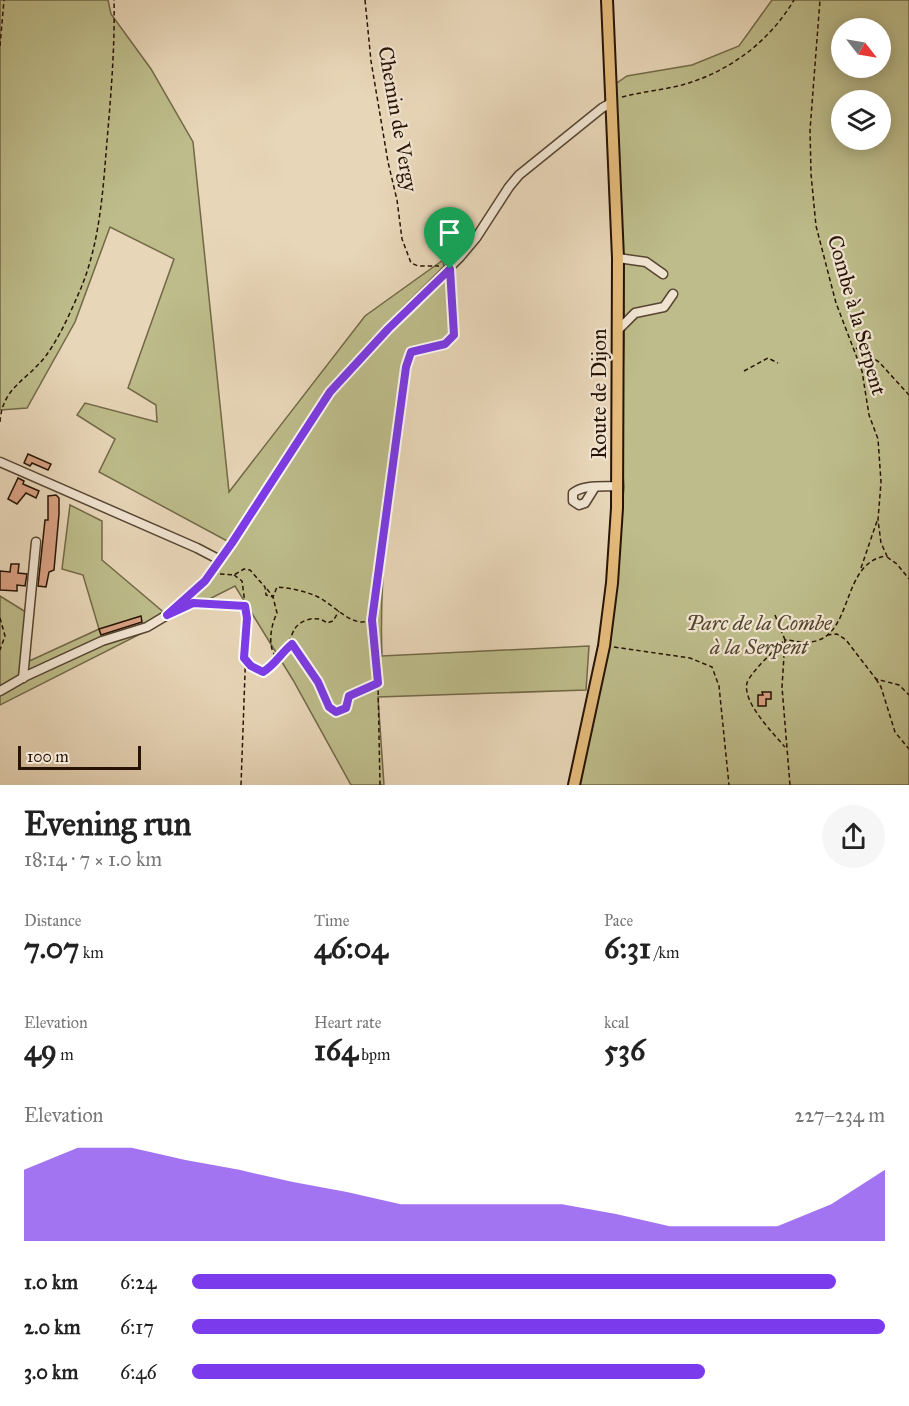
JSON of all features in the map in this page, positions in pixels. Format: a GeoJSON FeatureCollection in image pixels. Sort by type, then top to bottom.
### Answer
{"type":"FeatureCollection","features":[{"type":"Feature","properties":{"kind":"main road","name":"Route de Dijon"},"geometry":{"type":"LineString","coordinates":[[574,785],[604,646],[613,573],[618,486],[618,258],[607,0]]}},
{"type":"Feature","properties":{"kind":"street"},"geometry":{"type":"LineString","coordinates":[[0,692],[23,678],[102,641],[147,627],[167,615],[210,574],[330,392],[388,329],[450,269],[476,238],[519,175],[611,103]]}},
{"type":"Feature","properties":{"kind":"street"},"geometry":{"type":"LineString","coordinates":[[618,258],[646,262],[663,274]]}},
{"type":"Feature","properties":{"kind":"street"},"geometry":{"type":"LineString","coordinates":[[619,329],[635,313],[664,308],[673,294]]}},
{"type":"Feature","properties":{"kind":"street"},"geometry":{"type":"LineString","coordinates":[[0,462],[197,548],[219,560]]}},
{"type":"Feature","properties":{"kind":"street"},"geometry":{"type":"LineString","coordinates":[[595,487],[618,486]]}},
{"type":"Feature","properties":{"kind":"street"},"geometry":{"type":"LineString","coordinates":[[23,678],[36,542]]}},
{"type":"Feature","properties":{"kind":"path"},"geometry":{"type":"LineString","coordinates":[[0,46],[4,0]]}},
{"type":"Feature","properties":{"kind":"path"},"geometry":{"type":"LineString","coordinates":[[0,422],[1,410],[8,393],[45,357],[62,329],[81,286],[94,248],[104,180],[115,48],[114,0]]}},
{"type":"Feature","properties":{"kind":"path","name":"Chemin de Vergy"},"geometry":{"type":"LineString","coordinates":[[365,0],[371,61],[402,239],[411,263],[418,266],[445,266],[450,269]]}},
{"type":"Feature","properties":{"kind":"path"},"geometry":{"type":"LineString","coordinates":[[611,103],[623,97],[710,76],[732,64],[766,37],[779,23],[794,0]]}},
{"type":"Feature","properties":{"kind":"path","name":"Combe à la Serpent"},"geometry":{"type":"LineString","coordinates":[[819,1],[810,130],[816,226],[836,303],[862,371],[869,415],[878,439],[881,482],[878,520],[881,543],[887,556]]}},
{"type":"Feature","properties":{"kind":"path"},"geometry":{"type":"LineString","coordinates":[[380,785],[378,683],[372,620],[406,367],[411,352],[445,344],[454,335],[450,269]]}},
{"type":"Feature","properties":{"kind":"path"},"geometry":{"type":"LineString","coordinates":[[854,347],[879,362],[909,394]]}},
{"type":"Feature","properties":{"kind":"path"},"geometry":{"type":"LineString","coordinates":[[744,371],[768,358],[778,363]]}},
{"type":"Feature","properties":{"kind":"path"},"geometry":{"type":"LineString","coordinates":[[826,636],[838,621],[848,602],[878,520]]}},
{"type":"Feature","properties":{"kind":"path"},"geometry":{"type":"LineString","coordinates":[[860,570],[876,557],[887,556],[909,579]]}},
{"type":"Feature","properties":{"kind":"path"},"geometry":{"type":"LineString","coordinates":[[210,574],[234,575],[250,570],[265,587],[266,595],[273,597]]}},
{"type":"Feature","properties":{"kind":"path"},"geometry":{"type":"LineString","coordinates":[[234,575],[242,581],[247,618],[241,785]]}},
{"type":"Feature","properties":{"kind":"path"},"geometry":{"type":"LineString","coordinates":[[277,658],[273,653],[271,626],[277,613],[273,597],[277,587],[319,597],[345,616],[358,622],[365,623],[372,620]]}},
{"type":"Feature","properties":{"kind":"path"},"geometry":{"type":"LineString","coordinates":[[184,607],[193,603],[245,606]]}},
{"type":"Feature","properties":{"kind":"path"},"geometry":{"type":"LineString","coordinates":[[339,610],[333,621],[327,623],[322,619],[312,618],[297,625],[290,639],[292,644],[318,682],[329,707],[336,712],[346,708],[349,696],[378,683]]}},
{"type":"Feature","properties":{"kind":"path"},"geometry":{"type":"LineString","coordinates":[[776,615],[784,640],[782,687],[790,785]]}},
{"type":"Feature","properties":{"kind":"path"},"geometry":{"type":"LineString","coordinates":[[0,618],[5,636],[0,650]]}},
{"type":"Feature","properties":{"kind":"path"},"geometry":{"type":"LineString","coordinates":[[784,640],[810,642],[837,634],[846,640],[881,687],[895,732],[909,749]]}},
{"type":"Feature","properties":{"kind":"path"},"geometry":{"type":"LineString","coordinates":[[784,640],[747,680],[746,691],[762,721],[786,748]]}},
{"type":"Feature","properties":{"kind":"path"},"geometry":{"type":"LineString","coordinates":[[244,658],[251,666],[263,672],[272,666],[292,644]]}},
{"type":"Feature","properties":{"kind":"path"},"geometry":{"type":"LineString","coordinates":[[604,646],[690,658],[712,667],[719,686],[729,785]]}},
{"type":"Feature","properties":{"kind":"path"},"geometry":{"type":"LineString","coordinates":[[876,679],[899,686],[909,695]]}},
{"type":"Feature","properties":{"kind":"green space"},"geometry":{"type":"Polygon","coordinates":[[[0,0],[108,0],[111,14],[151,69],[193,142],[229,492],[365,316],[443,260],[453,332],[440,343],[410,353],[385,542],[381,618],[382,656],[589,646],[586,690],[378,697],[384,785],[351,785],[293,680],[235,586],[0,705],[0,596],[29,614],[25,663],[99,629],[83,575],[62,569],[70,505],[102,521],[102,560],[167,615],[205,581],[231,543],[99,472],[115,439],[77,415],[85,403],[157,422],[156,405],[128,388],[174,259],[110,227],[75,322],[27,408],[0,410],[0,0]]]}},
{"type":"Feature","properties":{"kind":"green space","name":"Parc de la Combe à la Serpent"},"geometry":{"type":"Polygon","coordinates":[[[772,0],[909,0],[909,785],[579,785],[595,716],[611,620],[624,487],[621,447],[624,339],[623,248],[614,85],[627,76],[692,65],[739,46],[772,0]]]}},
{"type":"Feature","properties":{"kind":"building"},"geometry":{"type":"Polygon","coordinates":[[[28,454],[51,464],[48,470],[32,463],[30,466],[24,463],[28,454]]]}},
{"type":"Feature","properties":{"kind":"building"},"geometry":{"type":"Polygon","coordinates":[[[18,478],[24,481],[23,484],[39,491],[36,498],[26,493],[17,504],[8,499],[18,478]]]}},
{"type":"Feature","properties":{"kind":"building"},"geometry":{"type":"Polygon","coordinates":[[[56,495],[59,498],[59,514],[54,570],[49,572],[46,587],[38,586],[45,520],[48,520],[48,496],[56,495]]]}},
{"type":"Feature","properties":{"kind":"building"},"geometry":{"type":"Polygon","coordinates":[[[11,564],[19,564],[18,573],[27,574],[25,586],[17,585],[17,591],[0,590],[0,571],[10,572],[11,564]]]}},
{"type":"Feature","properties":{"kind":"building"},"geometry":{"type":"Polygon","coordinates":[[[141,616],[142,622],[101,635],[99,629],[141,616]]]}},
{"type":"Feature","properties":{"kind":"building"},"geometry":{"type":"Polygon","coordinates":[[[762,692],[771,692],[771,699],[766,699],[766,706],[758,706],[758,695],[763,695],[762,692]]]}},
{"type":"Feature","properties":{"kind":"route"},"geometry":{"type":"LineString","coordinates":[[450,269],[454,335],[445,344],[411,352],[406,367],[372,620],[378,683],[349,696],[346,708],[336,712],[329,707],[318,682],[292,644],[272,666],[263,672],[251,666],[244,658],[247,618],[245,606],[193,603],[167,615],[205,581],[330,392],[388,329],[450,269]]}}]}
